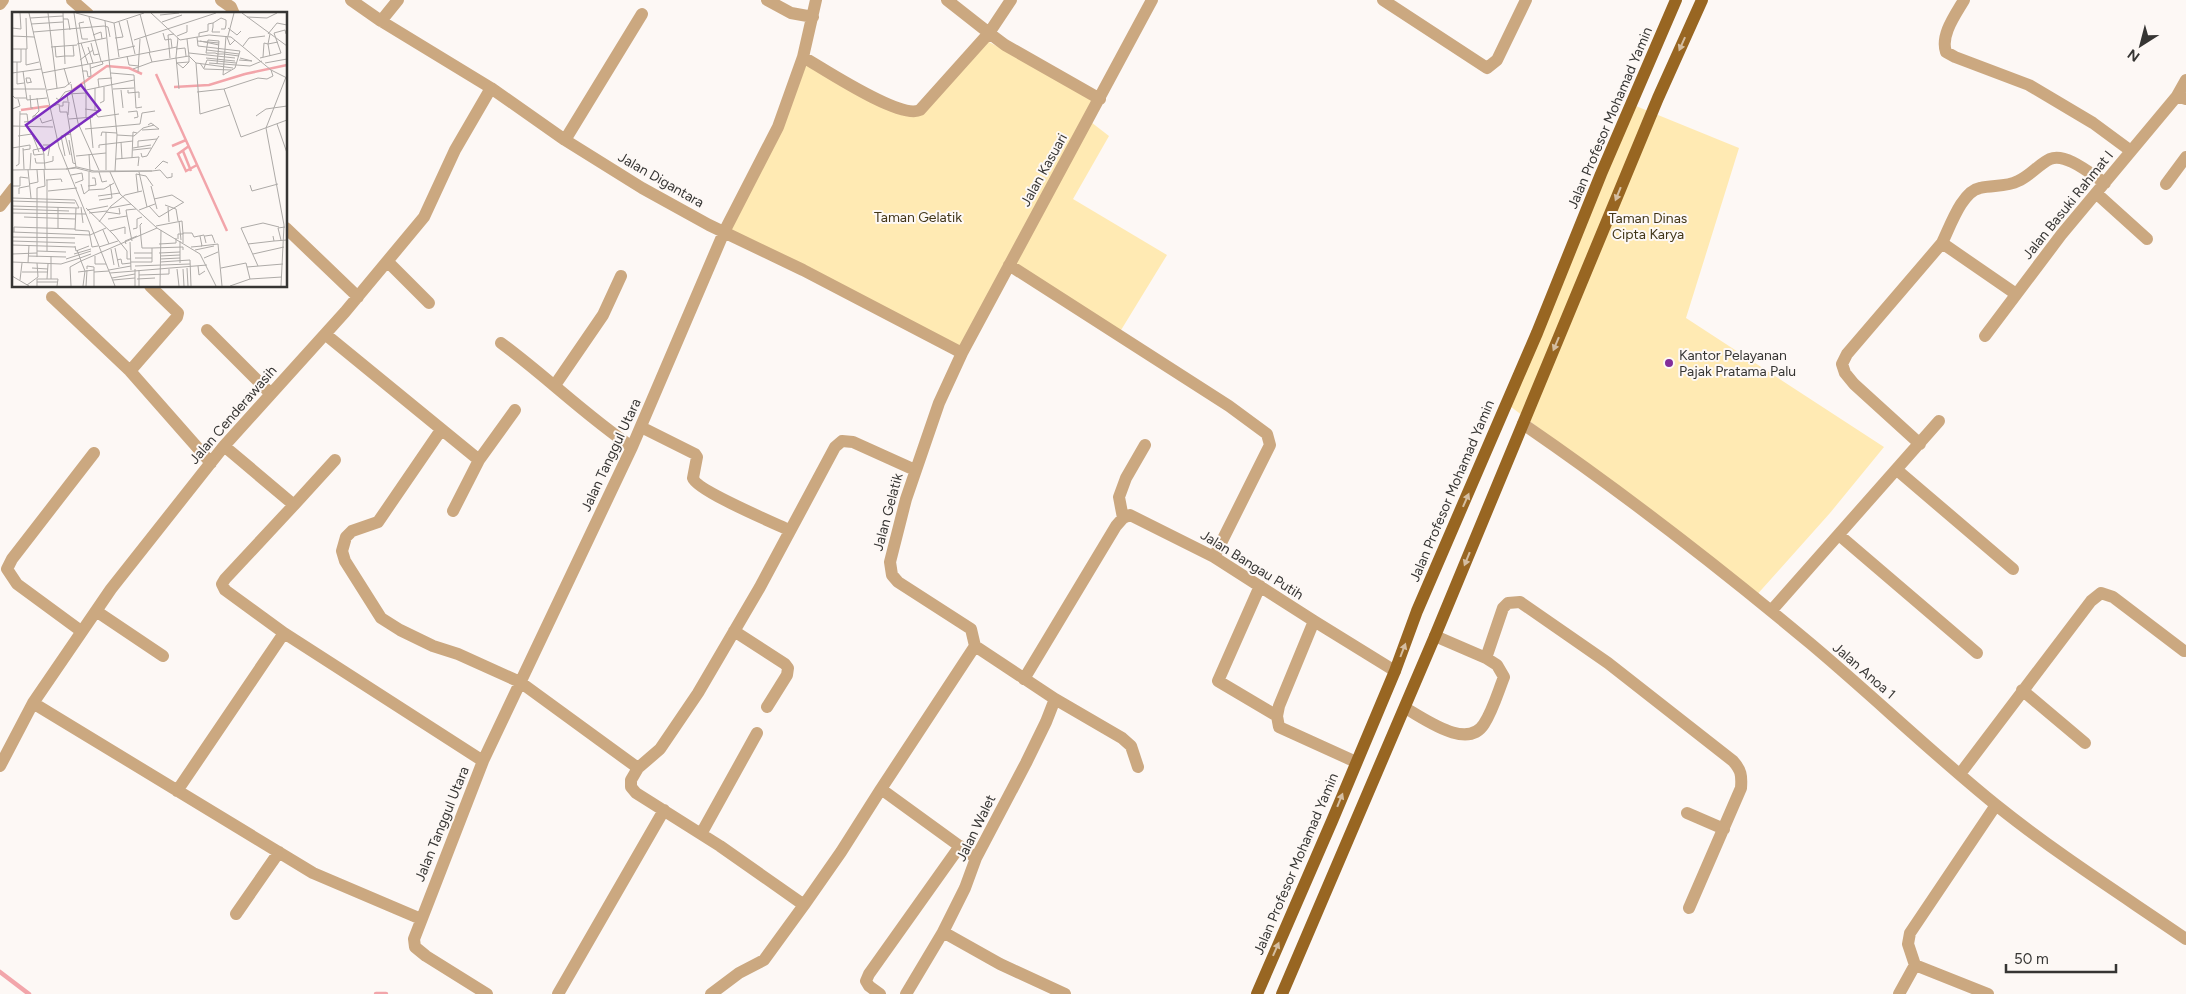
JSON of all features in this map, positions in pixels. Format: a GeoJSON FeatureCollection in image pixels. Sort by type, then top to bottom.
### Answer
{"type":"FeatureCollection","features":[{"type":"Feature","properties":{"kind":"main road","name":"Jalan Profesor Mohamad Yamin"},"geometry":{"type":"LineString","coordinates":[[1256,994],[1538,333],[1601,174],[1676,0]]}},
{"type":"Feature","properties":{"kind":"main road"},"geometry":{"type":"LineString","coordinates":[[1282,994],[1405,708],[1658,98],[1702,0]]}},
{"type":"Feature","properties":{"kind":"street"},"geometry":{"type":"LineString","coordinates":[[0,4],[3,0]]}},
{"type":"Feature","properties":{"kind":"street"},"geometry":{"type":"LineString","coordinates":[[72,0],[86,12]]}},
{"type":"Feature","properties":{"kind":"street"},"geometry":{"type":"LineString","coordinates":[[220,0],[231,7],[233,12]]}},
{"type":"Feature","properties":{"kind":"street","name":"Jalan Digantara"},"geometry":{"type":"LineString","coordinates":[[351,0],[381,21],[492,88],[565,140],[642,188],[718,229],[803,270],[962,353]]}},
{"type":"Feature","properties":{"kind":"street"},"geometry":{"type":"LineString","coordinates":[[381,21],[398,0]]}},
{"type":"Feature","properties":{"kind":"street"},"geometry":{"type":"LineString","coordinates":[[767,0],[791,13],[810,17]]}},
{"type":"Feature","properties":{"kind":"street","name":"Jalan Tanggul Utara"},"geometry":{"type":"LineString","coordinates":[[487,994],[426,956],[415,947],[414,939],[418,917],[478,758],[520,682],[641,428],[718,229],[778,127],[803,57],[810,17],[816,0]]}},
{"type":"Feature","properties":{"kind":"street"},"geometry":{"type":"LineString","coordinates":[[947,0],[1004,45],[1100,99]]}},
{"type":"Feature","properties":{"kind":"street"},"geometry":{"type":"LineString","coordinates":[[803,57],[885,104],[913,112],[920,110],[989,33],[1011,0]]}},
{"type":"Feature","properties":{"kind":"street","name":"Jalan Kasuari"},"geometry":{"type":"LineString","coordinates":[[962,353],[1152,0]]}},
{"type":"Feature","properties":{"kind":"street"},"geometry":{"type":"LineString","coordinates":[[1383,0],[1487,68],[1497,60],[1526,0]]}},
{"type":"Feature","properties":{"kind":"street"},"geometry":{"type":"LineString","coordinates":[[1964,0],[1946,34],[1944,42],[1946,52],[2029,85],[2093,123],[2131,152]]}},
{"type":"Feature","properties":{"kind":"street"},"geometry":{"type":"LineString","coordinates":[[565,140],[642,14]]}},
{"type":"Feature","properties":{"kind":"street","name":"Jalan Basuki Rahmat I"},"geometry":{"type":"LineString","coordinates":[[1985,336],[2061,235],[2131,152],[2182,98],[2186,80]]}},
{"type":"Feature","properties":{"kind":"street","name":"Jalan Cenderawasih"},"geometry":{"type":"LineString","coordinates":[[0,766],[32,703],[81,631],[211,462],[358,297],[424,217],[455,150],[492,88]]}},
{"type":"Feature","properties":{"kind":"street"},"geometry":{"type":"LineString","coordinates":[[2166,184],[2186,157]]}},
{"type":"Feature","properties":{"kind":"street"},"geometry":{"type":"LineString","coordinates":[[1920,444],[1854,384],[1845,373],[1842,364],[1847,354],[1942,243],[1966,197],[1973,190],[2019,181],[2049,159],[2058,158],[2076,164],[2105,183]]}},
{"type":"Feature","properties":{"kind":"street"},"geometry":{"type":"LineString","coordinates":[[0,206],[12,191]]}},
{"type":"Feature","properties":{"kind":"street"},"geometry":{"type":"LineString","coordinates":[[2096,193],[2147,238]]}},
{"type":"Feature","properties":{"kind":"street"},"geometry":{"type":"LineString","coordinates":[[288,230],[358,297]]}},
{"type":"Feature","properties":{"kind":"street"},"geometry":{"type":"LineString","coordinates":[[1942,243],[2016,294]]}},
{"type":"Feature","properties":{"kind":"street"},"geometry":{"type":"LineString","coordinates":[[388,262],[429,303]]}},
{"type":"Feature","properties":{"kind":"street"},"geometry":{"type":"LineString","coordinates":[[1010,265],[1221,401],[1267,434],[1270,445],[1214,556]]}},
{"type":"Feature","properties":{"kind":"street"},"geometry":{"type":"LineString","coordinates":[[555,386],[603,315],[621,276]]}},
{"type":"Feature","properties":{"kind":"street"},"geometry":{"type":"LineString","coordinates":[[130,371],[177,317],[178,313],[152,288]]}},
{"type":"Feature","properties":{"kind":"street"},"geometry":{"type":"LineString","coordinates":[[52,297],[130,371],[211,462]]}},
{"type":"Feature","properties":{"kind":"street"},"geometry":{"type":"LineString","coordinates":[[206,330],[271,394]]}},
{"type":"Feature","properties":{"kind":"street"},"geometry":{"type":"LineString","coordinates":[[325,334],[480,460]]}},
{"type":"Feature","properties":{"kind":"street"},"geometry":{"type":"LineString","coordinates":[[502,342],[539,370],[555,386],[632,448]]}},
{"type":"Feature","properties":{"kind":"street","name":"Jalan Gelatik"},"geometry":{"type":"LineString","coordinates":[[962,353],[939,403],[915,470],[890,562],[892,575],[898,582],[971,629],[975,646]]}},
{"type":"Feature","properties":{"kind":"street"},"geometry":{"type":"LineString","coordinates":[[454,511],[480,460],[515,410]]}},
{"type":"Feature","properties":{"kind":"street"},"geometry":{"type":"LineString","coordinates":[[1771,611],[1939,421]]}},
{"type":"Feature","properties":{"kind":"street","name":"Jalan Anoa 1"},"geometry":{"type":"LineString","coordinates":[[1523,424],[1564,452],[1672,533],[1771,611],[1996,805],[2057,851],[2186,939]]}},
{"type":"Feature","properties":{"kind":"street"},"geometry":{"type":"LineString","coordinates":[[641,428],[695,454],[697,457],[693,478],[698,485],[738,507],[789,530]]}},
{"type":"Feature","properties":{"kind":"street"},"geometry":{"type":"LineString","coordinates":[[441,430],[378,522],[352,531],[346,537],[342,551],[345,562],[381,618],[424,642],[458,654],[520,682],[638,768]]}},
{"type":"Feature","properties":{"kind":"street"},"geometry":{"type":"LineString","coordinates":[[804,905],[701,834],[636,793],[631,787],[631,780],[638,768],[660,749],[698,693],[760,587],[835,447],[842,441],[853,442],[915,470]]}},
{"type":"Feature","properties":{"kind":"street"},"geometry":{"type":"LineString","coordinates":[[1024,679],[1116,526],[1123,518],[1119,497],[1126,478],[1145,445]]}},
{"type":"Feature","properties":{"kind":"street"},"geometry":{"type":"LineString","coordinates":[[224,446],[294,505]]}},
{"type":"Feature","properties":{"kind":"street"},"geometry":{"type":"LineString","coordinates":[[81,631],[17,584],[7,569],[12,559],[94,453]]}},
{"type":"Feature","properties":{"kind":"street"},"geometry":{"type":"LineString","coordinates":[[335,460],[222,584],[225,590],[284,633],[478,758]]}},
{"type":"Feature","properties":{"kind":"street"},"geometry":{"type":"LineString","coordinates":[[1897,470],[2013,569]]}},
{"type":"Feature","properties":{"kind":"street","name":"Jalan Bangau Putih"},"geometry":{"type":"LineString","coordinates":[[1123,518],[1130,515],[1138,518],[1214,556],[1395,671]]}},
{"type":"Feature","properties":{"kind":"street"},"geometry":{"type":"LineString","coordinates":[[1839,534],[1977,653]]}},
{"type":"Feature","properties":{"kind":"street"},"geometry":{"type":"LineString","coordinates":[[1260,586],[1218,681],[1278,716]]}},
{"type":"Feature","properties":{"kind":"street"},"geometry":{"type":"LineString","coordinates":[[1960,774],[2091,600],[2101,593],[2113,597],[2185,651]]}},
{"type":"Feature","properties":{"kind":"street"},"geometry":{"type":"LineString","coordinates":[[1486,658],[1500,614],[1508,603],[1520,602],[1608,662],[1733,761],[1741,770],[1740,788],[1690,908]]}},
{"type":"Feature","properties":{"kind":"street"},"geometry":{"type":"LineString","coordinates":[[96,611],[163,656]]}},
{"type":"Feature","properties":{"kind":"street"},"geometry":{"type":"LineString","coordinates":[[1314,621],[1279,706],[1279,727],[1356,762]]}},
{"type":"Feature","properties":{"kind":"street"},"geometry":{"type":"LineString","coordinates":[[734,631],[785,664],[788,668],[787,675],[767,707]]}},
{"type":"Feature","properties":{"kind":"street"},"geometry":{"type":"LineString","coordinates":[[177,791],[284,633]]}},
{"type":"Feature","properties":{"kind":"street"},"geometry":{"type":"LineString","coordinates":[[1405,708],[1456,735],[1472,734],[1484,725],[1504,677],[1497,665],[1486,658],[1435,636]]}},
{"type":"Feature","properties":{"kind":"street"},"geometry":{"type":"LineString","coordinates":[[711,994],[739,973],[764,960],[841,852],[975,646],[1054,699],[1122,738],[1131,746],[1138,767]]}},
{"type":"Feature","properties":{"kind":"street"},"geometry":{"type":"LineString","coordinates":[[2022,690],[2085,743]]}},
{"type":"Feature","properties":{"kind":"street","name":"Jalan Walet"},"geometry":{"type":"LineString","coordinates":[[906,994],[943,932],[965,888],[976,858],[1046,722],[1054,699]]}},
{"type":"Feature","properties":{"kind":"street"},"geometry":{"type":"LineString","coordinates":[[32,703],[313,873],[418,917]]}},
{"type":"Feature","properties":{"kind":"street"},"geometry":{"type":"LineString","coordinates":[[701,834],[757,733]]}},
{"type":"Feature","properties":{"kind":"street"},"geometry":{"type":"LineString","coordinates":[[881,789],[976,858]]}},
{"type":"Feature","properties":{"kind":"street"},"geometry":{"type":"LineString","coordinates":[[1899,994],[1914,965],[1908,944],[1910,933],[1996,805]]}},
{"type":"Feature","properties":{"kind":"street"},"geometry":{"type":"LineString","coordinates":[[558,994],[664,810]]}},
{"type":"Feature","properties":{"kind":"street"},"geometry":{"type":"LineString","coordinates":[[1687,813],[1724,829]]}},
{"type":"Feature","properties":{"kind":"street"},"geometry":{"type":"LineString","coordinates":[[880,994],[869,986],[866,981],[869,974],[960,846]]}},
{"type":"Feature","properties":{"kind":"street"},"geometry":{"type":"LineString","coordinates":[[236,914],[279,852]]}},
{"type":"Feature","properties":{"kind":"street"},"geometry":{"type":"LineString","coordinates":[[943,932],[1000,964],[1066,994]]}},
{"type":"Feature","properties":{"kind":"street"},"geometry":{"type":"LineString","coordinates":[[1914,965],[1988,994]]}},
{"type":"Feature","properties":{"kind":"green space","name":"Taman Gelatik"},"geometry":{"type":"Polygon","coordinates":[[[987,41],[1098,99],[1087,119],[1109,136],[1073,199],[1167,255],[1118,335],[1011,264],[962,357],[728,232],[804,60],[921,114],[987,41]]]}},
{"type":"Feature","properties":{"kind":"green space","name":"Taman Dinas Cipta Karya"},"geometry":{"type":"Polygon","coordinates":[[[1631,104],[1739,148],[1686,318],[1884,447],[1830,513],[1754,598],[1600,475],[1506,403],[1631,104]]]}},
{"type":"Feature","properties":{"kind":"waterway"},"geometry":{"type":"LineString","coordinates":[[0,972],[29,994]]}},
{"type":"Feature","properties":{"kind":"waterway"},"geometry":{"type":"LineString","coordinates":[[376,994],[386,994]]}},
{"type":"Feature","properties":{"kind":"place","name":"Kantor Pelayanan Pajak Pratama Palu"},"geometry":{"type":"Point","coordinates":[1669,363]}}]}
